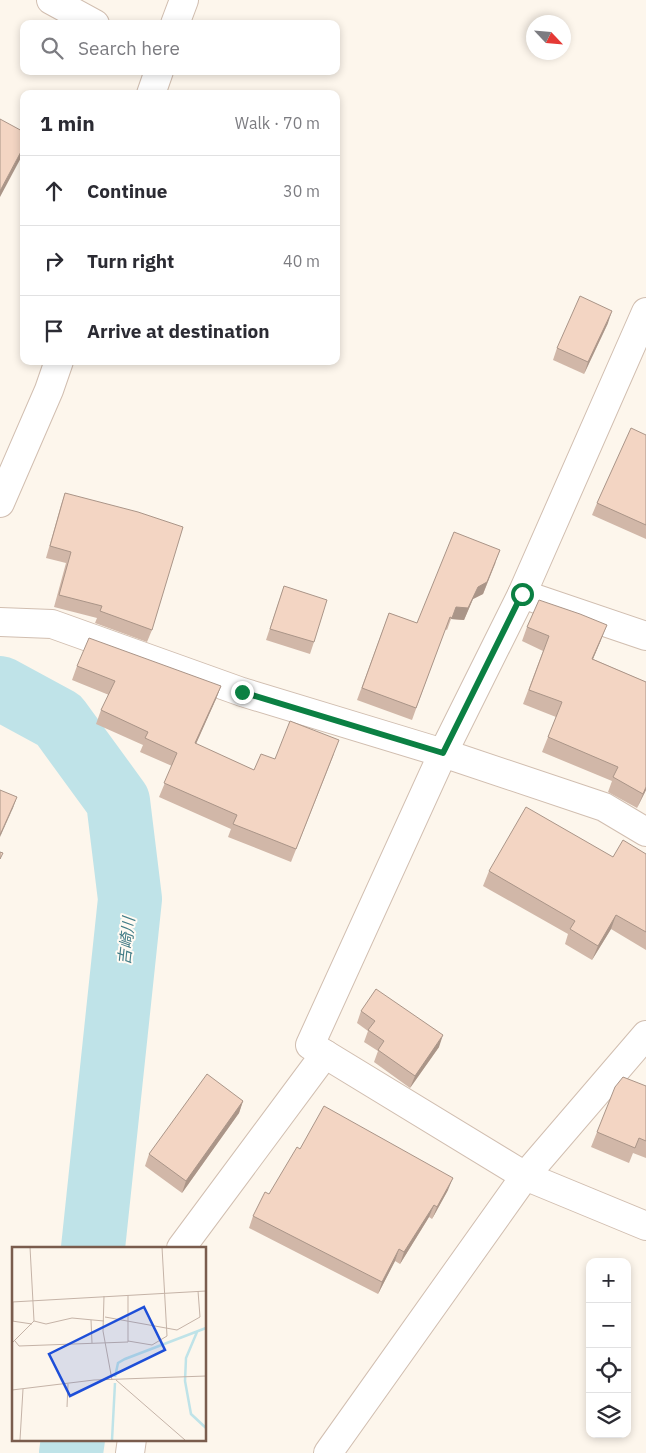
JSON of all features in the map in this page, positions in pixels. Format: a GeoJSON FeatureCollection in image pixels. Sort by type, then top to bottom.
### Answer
{"type":"FeatureCollection","features":[{"type":"Feature","properties":{"kind":"street"},"geometry":{"type":"LineString","coordinates":[[51,0],[88,20]]}},
{"type":"Feature","properties":{"kind":"street"},"geometry":{"type":"LineString","coordinates":[[176,20],[184,0]]}},
{"type":"Feature","properties":{"kind":"street"},"geometry":{"type":"LineString","coordinates":[[152,90],[158,75]]}},
{"type":"Feature","properties":{"kind":"street"},"geometry":{"type":"LineString","coordinates":[[646,312],[522,594],[443,753],[310,1045],[525,1176],[646,1226]]}},
{"type":"Feature","properties":{"kind":"street"},"geometry":{"type":"LineString","coordinates":[[0,503],[49,390],[58,365]]}},
{"type":"Feature","properties":{"kind":"street"},"geometry":{"type":"LineString","coordinates":[[522,594],[646,636]]}},
{"type":"Feature","properties":{"kind":"street"},"geometry":{"type":"LineString","coordinates":[[0,622],[52,624],[242,692],[443,753],[604,806],[646,832]]}},
{"type":"Feature","properties":{"kind":"street"},"geometry":{"type":"LineString","coordinates":[[328,1453],[525,1176],[646,1035]]}},
{"type":"Feature","properties":{"kind":"street"},"geometry":{"type":"LineString","coordinates":[[182,1247],[325,1054]]}},
{"type":"Feature","properties":{"kind":"street"},"geometry":{"type":"LineString","coordinates":[[130,1453],[132,1440]]}},
{"type":"Feature","properties":{"kind":"building"},"geometry":{"type":"Polygon","coordinates":[[[0,119],[20,130],[20,154],[0,191],[0,119]]]}},
{"type":"Feature","properties":{"kind":"building"},"geometry":{"type":"Polygon","coordinates":[[[580,296],[612,311],[588,362],[557,348],[580,296]]]}},
{"type":"Feature","properties":{"kind":"building"},"geometry":{"type":"Polygon","coordinates":[[[631,428],[646,435],[646,525],[597,503],[631,428]]]}},
{"type":"Feature","properties":{"kind":"building"},"geometry":{"type":"Polygon","coordinates":[[[65,493],[138,512],[183,527],[152,630],[100,611],[102,606],[59,595],[71,552],[50,546],[65,493]]]}},
{"type":"Feature","properties":{"kind":"building"},"geometry":{"type":"Polygon","coordinates":[[[454,532],[500,550],[487,582],[478,587],[468,608],[456,607],[452,618],[450,617],[416,708],[362,688],[389,613],[417,623],[454,532]]]}},
{"type":"Feature","properties":{"kind":"building"},"geometry":{"type":"Polygon","coordinates":[[[284,586],[327,600],[314,642],[270,629],[284,586]]]}},
{"type":"Feature","properties":{"kind":"building"},"geometry":{"type":"Polygon","coordinates":[[[539,600],[607,625],[592,659],[646,682],[646,787],[643,794],[613,777],[618,767],[548,737],[562,702],[529,690],[549,636],[527,627],[539,600]]]}},
{"type":"Feature","properties":{"kind":"building"},"geometry":{"type":"Polygon","coordinates":[[[89,638],[221,686],[195,743],[254,770],[261,754],[275,759],[290,721],[339,740],[296,849],[233,824],[237,815],[164,783],[177,753],[145,738],[148,732],[101,710],[115,681],[77,666],[89,638]]]}},
{"type":"Feature","properties":{"kind":"building"},"geometry":{"type":"Polygon","coordinates":[[[0,790],[17,797],[0,835],[0,790]]]}},
{"type":"Feature","properties":{"kind":"building"},"geometry":{"type":"Polygon","coordinates":[[[526,807],[613,857],[623,840],[646,854],[646,932],[616,915],[598,946],[570,929],[575,921],[489,871],[526,807]]]}},
{"type":"Feature","properties":{"kind":"building"},"geometry":{"type":"Polygon","coordinates":[[[376,989],[443,1035],[415,1076],[378,1050],[384,1041],[368,1030],[375,1021],[361,1011],[376,989]]]}},
{"type":"Feature","properties":{"kind":"building"},"geometry":{"type":"Polygon","coordinates":[[[207,1074],[243,1101],[186,1181],[149,1154],[207,1074]]]}},
{"type":"Feature","properties":{"kind":"building"},"geometry":{"type":"Polygon","coordinates":[[[623,1077],[646,1086],[646,1141],[639,1138],[635,1148],[597,1132],[615,1087],[623,1077]]]}},
{"type":"Feature","properties":{"kind":"building"},"geometry":{"type":"Polygon","coordinates":[[[324,1106],[453,1178],[437,1207],[434,1205],[404,1252],[399,1249],[382,1282],[253,1216],[265,1192],[269,1194],[297,1147],[300,1149],[324,1106]]]}},
{"type":"Feature","properties":{"kind":"waterway","name":"吉崎川"},"geometry":{"type":"LineString","coordinates":[[0,688],[59,720],[118,801],[130,899],[93,1247]]}},
{"type":"Feature","properties":{"kind":"waterway","name":"吉崎川"},"geometry":{"type":"LineString","coordinates":[[71,1453],[73,1440]]}},
{"type":"Feature","properties":{"kind":"route"},"geometry":{"type":"LineString","coordinates":[[242,692],[443,753],[522,594]]}}]}
